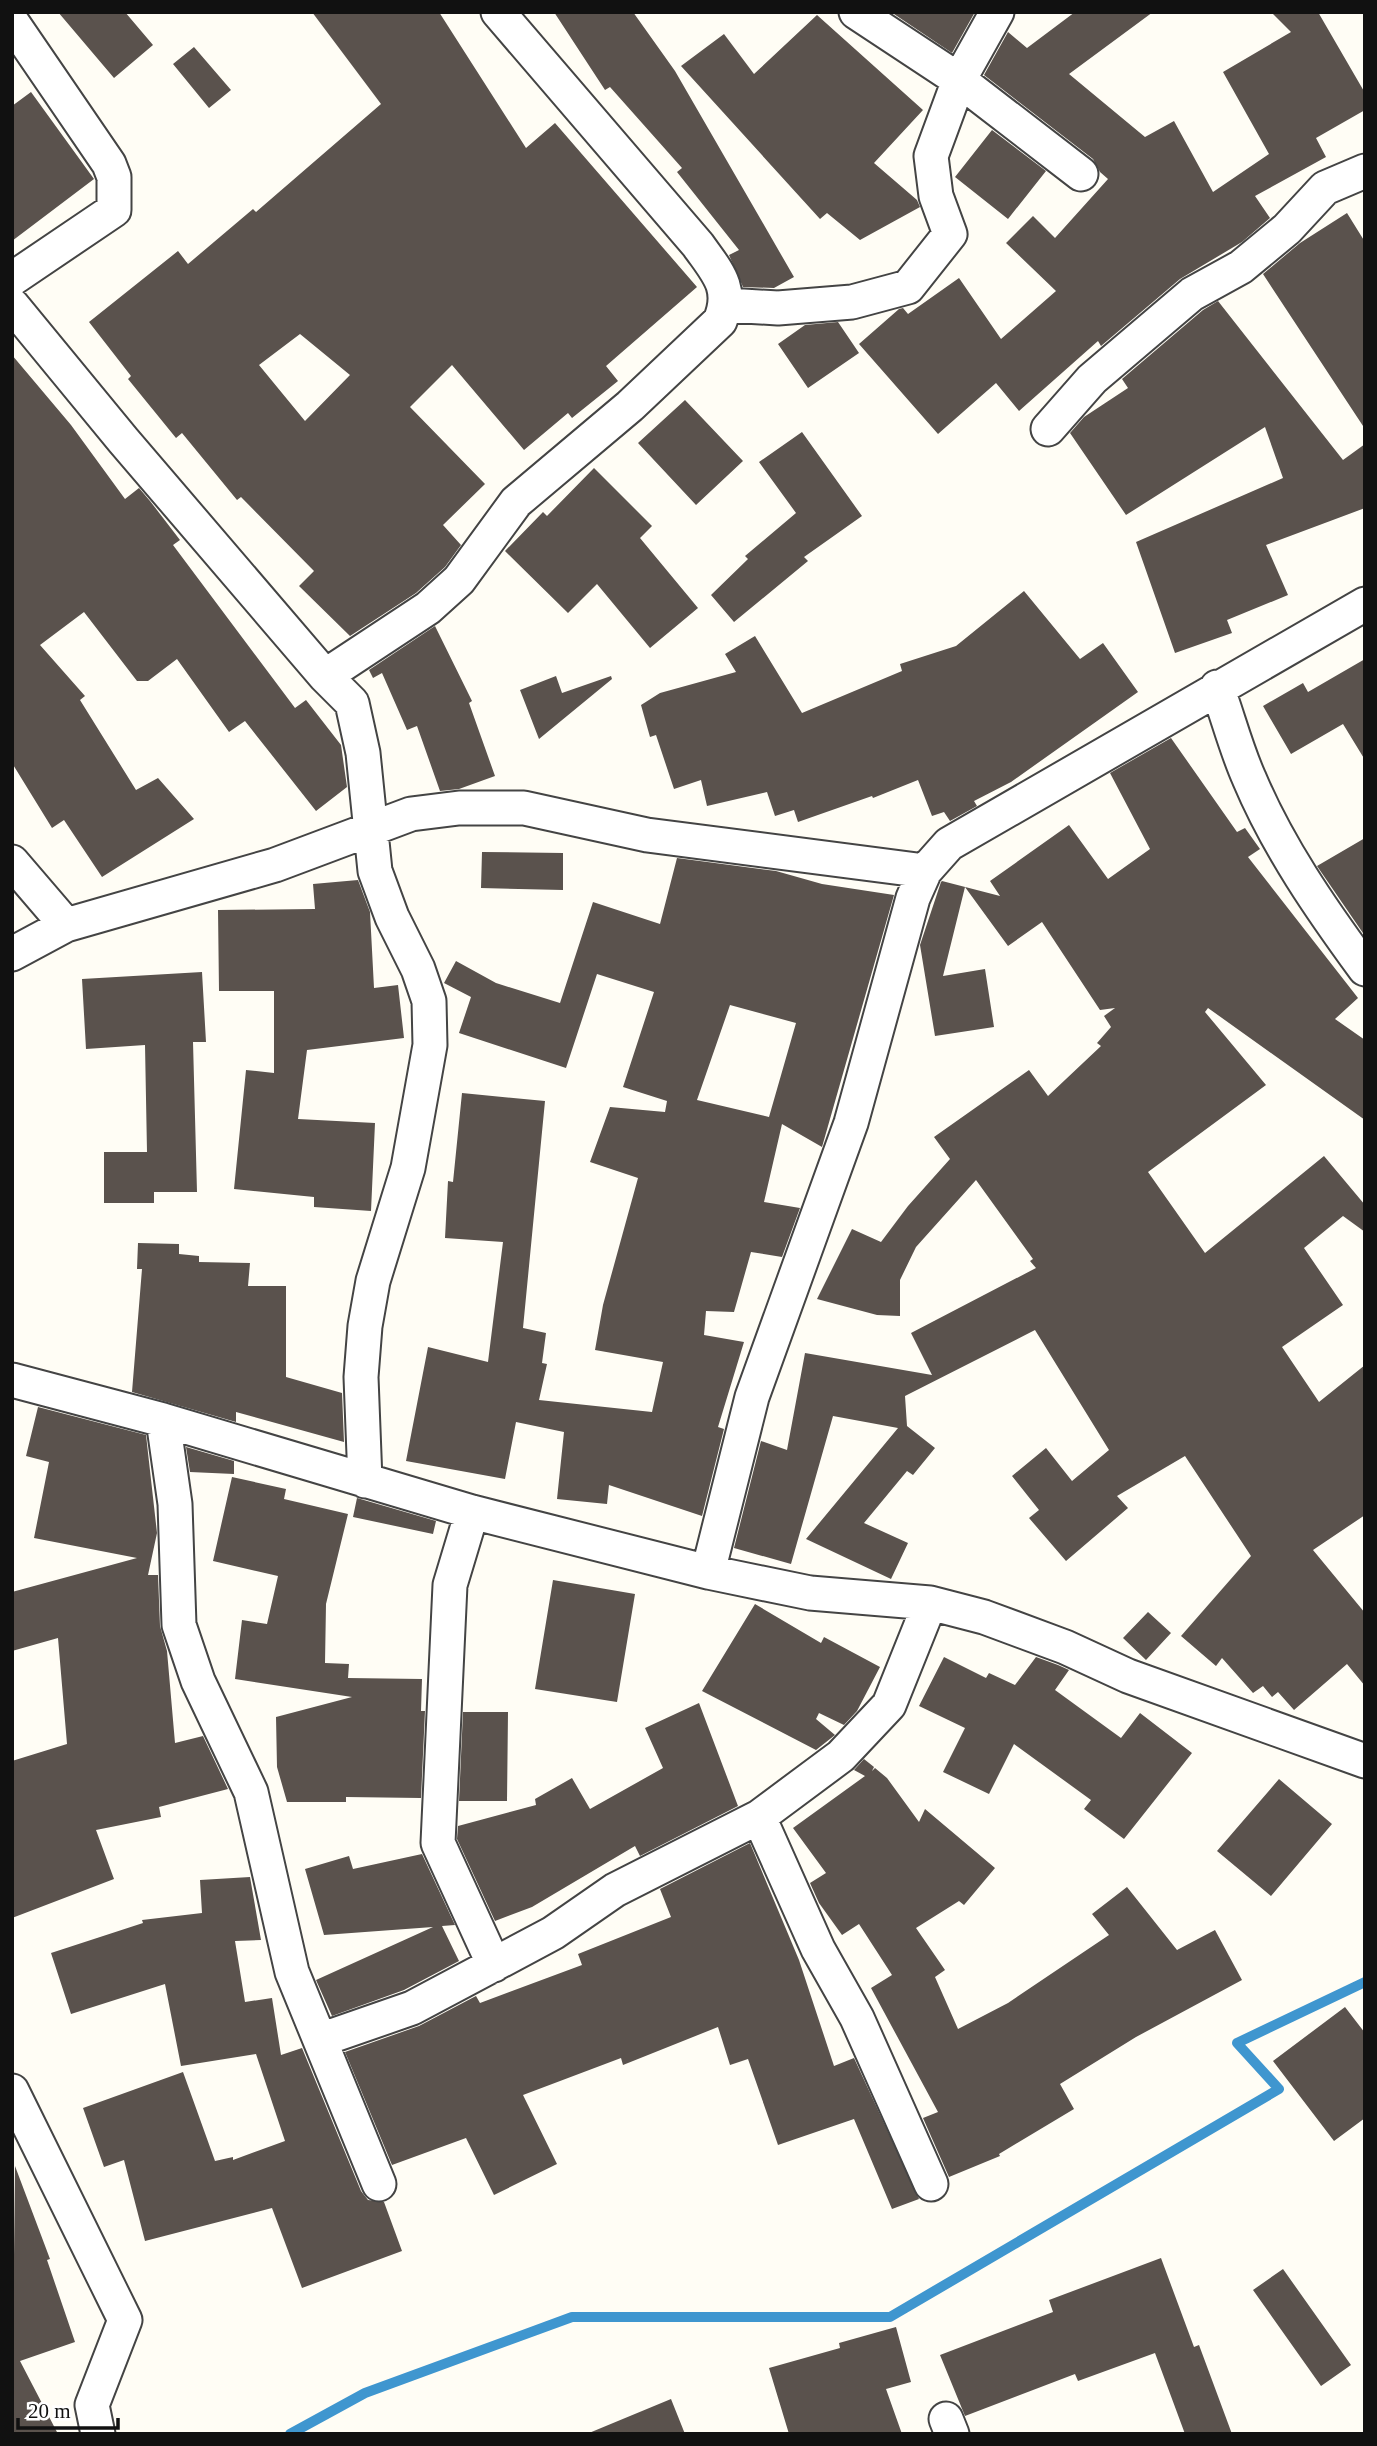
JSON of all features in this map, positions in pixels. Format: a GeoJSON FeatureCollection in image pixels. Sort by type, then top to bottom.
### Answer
{"type":"FeatureCollection","features":[{"type":"Feature","properties":{"kind":"street"},"geometry":{"type":"LineString","coordinates":[[325,676],[428,608],[459,580],[516,502],[630,406],[720,321],[727,305],[726,293],[718,273],[698,245],[498,12]]}},
{"type":"Feature","properties":{"kind":"street"},"geometry":{"type":"LineString","coordinates":[[856,12],[959,80],[1081,174]]}},
{"type":"Feature","properties":{"kind":"street"},"geometry":{"type":"LineString","coordinates":[[727,305],[778,308],[852,302],[908,287],[950,234],[936,196],[932,156],[959,80],[997,12]]}},
{"type":"Feature","properties":{"kind":"street"},"geometry":{"type":"LineString","coordinates":[[12,22],[109,164],[116,192],[114,210],[12,279]]}},
{"type":"Feature","properties":{"kind":"street"},"geometry":{"type":"LineString","coordinates":[[1048,429],[1093,379],[1192,294],[1241,267],[1287,229],[1325,188],[1365,170]]}},
{"type":"Feature","properties":{"kind":"street"},"geometry":{"type":"LineString","coordinates":[[12,304],[123,440],[325,676],[352,703],[363,753],[375,871],[429,1001],[430,1045],[408,1168],[373,1280],[366,1326],[360,1377],[365,1481]]}},
{"type":"Feature","properties":{"kind":"street"},"geometry":{"type":"LineString","coordinates":[[708,1572],[752,1397],[851,1123],[913,898],[925,871],[949,844],[1365,604]]}},
{"type":"Feature","properties":{"kind":"street"},"geometry":{"type":"LineString","coordinates":[[1217,687],[1248,777],[1278,837],[1325,915],[1365,970]]}},
{"type":"Feature","properties":{"kind":"street"},"geometry":{"type":"LineString","coordinates":[[12,954],[66,925],[275,865],[411,814],[459,808],[524,808],[647,835],[925,871]]}},
{"type":"Feature","properties":{"kind":"street"},"geometry":{"type":"LineString","coordinates":[[12,863],[66,925]]}},
{"type":"Feature","properties":{"kind":"street"},"geometry":{"type":"LineString","coordinates":[[12,1380],[163,1420],[472,1512],[708,1572],[810,1593],[930,1603],[996,1621],[1128,1676],[1365,1761]]}},
{"type":"Feature","properties":{"kind":"street"},"geometry":{"type":"LineString","coordinates":[[163,1420],[175,1504],[179,1625],[198,1681],[251,1791],[292,1972],[379,2183]]}},
{"type":"Feature","properties":{"kind":"street"},"geometry":{"type":"LineString","coordinates":[[472,1512],[450,1585],[438,1843],[494,1965]]}},
{"type":"Feature","properties":{"kind":"street"},"geometry":{"type":"LineString","coordinates":[[320,2040],[412,2008],[553,1933],[615,1889],[759,1817],[841,1756],[889,1704],[930,1603]]}},
{"type":"Feature","properties":{"kind":"street"},"geometry":{"type":"LineString","coordinates":[[759,1817],[818,1949],[857,2018],[931,2183]]}},
{"type":"Feature","properties":{"kind":"street"},"geometry":{"type":"LineString","coordinates":[[12,2091],[125,2320],[92,2405],[98,2434]]}},
{"type":"Feature","properties":{"kind":"building"},"geometry":{"type":"Polygon","coordinates":[[[58,12],[125,12],[153,45],[114,78],[58,12]]]}},
{"type":"Feature","properties":{"kind":"building"},"geometry":{"type":"Polygon","coordinates":[[[312,12],[439,12],[526,148],[555,123],[697,287],[606,366],[618,381],[572,418],[568,413],[524,450],[452,365],[410,407],[485,484],[443,525],[461,545],[445,567],[416,593],[350,636],[299,586],[314,571],[241,497],[237,500],[182,433],[176,438],[128,379],[131,376],[89,322],[178,251],[188,264],[253,209],[256,212],[381,104],[312,12]],[[300,334],[259,365],[305,421],[350,375],[300,334]]]}},
{"type":"Feature","properties":{"kind":"building"},"geometry":{"type":"Polygon","coordinates":[[[554,12],[633,12],[675,71],[794,277],[774,288],[743,287],[729,255],[739,250],[677,172],[682,168],[610,87],[605,90],[554,12]]]}},
{"type":"Feature","properties":{"kind":"building"},"geometry":{"type":"Polygon","coordinates":[[[891,12],[975,12],[952,53],[891,12]]]}},
{"type":"Feature","properties":{"kind":"building"},"geometry":{"type":"Polygon","coordinates":[[[1075,12],[1153,12],[1069,74],[1145,137],[1174,121],[1213,192],[1269,154],[1223,72],[1291,32],[1271,12],[1318,12],[1365,93],[1365,110],[1316,138],[1326,157],[1255,196],[1270,218],[1242,242],[1180,279],[1101,346],[1098,341],[1019,411],[996,383],[938,434],[859,344],[899,309],[903,308],[908,314],[959,278],[1001,339],[1056,291],[1006,243],[1033,216],[1055,238],[1108,179],[1100,172],[1093,159],[984,75],[1008,32],[1027,48],[1075,12]]]}},
{"type":"Feature","properties":{"kind":"building"},"geometry":{"type":"Polygon","coordinates":[[[817,15],[923,110],[874,163],[917,200],[920,207],[860,240],[827,213],[820,219],[681,66],[724,34],[754,74],[817,15]]]}},
{"type":"Feature","properties":{"kind":"building"},"geometry":{"type":"Polygon","coordinates":[[[194,47],[231,90],[209,108],[173,64],[194,47]]]}},
{"type":"Feature","properties":{"kind":"building"},"geometry":{"type":"Polygon","coordinates":[[[31,92],[94,179],[12,241],[12,106],[31,92]]]}},
{"type":"Feature","properties":{"kind":"building"},"geometry":{"type":"Polygon","coordinates":[[[992,130],[1046,171],[1008,219],[955,177],[992,130]]]}},
{"type":"Feature","properties":{"kind":"building"},"geometry":{"type":"Polygon","coordinates":[[[1347,213],[1365,242],[1365,429],[1263,274],[1300,243],[1347,213]]]}},
{"type":"Feature","properties":{"kind":"building"},"geometry":{"type":"Polygon","coordinates":[[[1218,301],[1343,460],[1365,444],[1365,508],[1266,545],[1288,595],[1227,620],[1232,633],[1175,653],[1136,542],[1283,478],[1265,427],[1126,515],[1070,433],[1084,417],[1128,388],[1122,379],[1203,310],[1218,301]]]}},
{"type":"Feature","properties":{"kind":"building"},"geometry":{"type":"Polygon","coordinates":[[[838,322],[859,353],[808,388],[778,344],[805,325],[838,322]]]}},
{"type":"Feature","properties":{"kind":"building"},"geometry":{"type":"Polygon","coordinates":[[[12,355],[71,425],[125,499],[139,488],[150,501],[180,540],[173,545],[295,708],[306,700],[341,745],[347,787],[316,811],[245,721],[229,732],[177,659],[148,681],[137,681],[84,612],[40,645],[85,696],[80,700],[136,790],[158,778],[194,819],[102,877],[64,820],[52,828],[12,763],[12,355]]]}},
{"type":"Feature","properties":{"kind":"building"},"geometry":{"type":"Polygon","coordinates":[[[685,400],[743,461],[696,505],[638,443],[685,400]]]}},
{"type":"Feature","properties":{"kind":"building"},"geometry":{"type":"Polygon","coordinates":[[[802,432],[862,516],[804,557],[808,561],[734,622],[711,595],[748,559],[745,556],[796,513],[759,462],[802,432]]]}},
{"type":"Feature","properties":{"kind":"building"},"geometry":{"type":"Polygon","coordinates":[[[594,468],[652,526],[640,538],[698,608],[650,648],[597,584],[568,613],[505,551],[543,512],[547,516],[594,468]]]}},
{"type":"Feature","properties":{"kind":"building"},"geometry":{"type":"Polygon","coordinates":[[[1024,591],[1080,659],[1103,643],[1138,692],[1011,782],[974,801],[977,806],[950,821],[944,812],[932,816],[918,780],[873,798],[872,796],[798,822],[794,810],[775,816],[767,792],[707,806],[701,780],[674,789],[656,735],[650,737],[641,705],[660,693],[736,672],[725,654],[755,636],[802,713],[902,671],[900,664],[956,646],[1024,591]]]}},
{"type":"Feature","properties":{"kind":"building"},"geometry":{"type":"Polygon","coordinates":[[[435,626],[472,701],[469,703],[495,776],[459,789],[440,791],[417,726],[407,730],[382,673],[373,678],[369,670],[435,626]]]}},
{"type":"Feature","properties":{"kind":"building"},"geometry":{"type":"Polygon","coordinates":[[[1365,659],[1365,760],[1343,724],[1291,754],[1263,706],[1303,683],[1308,692],[1365,659]]]}},
{"type":"Feature","properties":{"kind":"building"},"geometry":{"type":"Polygon","coordinates":[[[556,676],[562,693],[611,676],[612,679],[539,739],[520,690],[556,676]]]}},
{"type":"Feature","properties":{"kind":"building"},"geometry":{"type":"Polygon","coordinates":[[[1171,738],[1237,832],[1245,828],[1260,849],[1248,857],[1358,998],[1335,1019],[1365,1040],[1365,1120],[1208,1008],[1205,1012],[1266,1085],[1148,1172],[1205,1253],[1324,1156],[1365,1205],[1365,1232],[1343,1216],[1304,1248],[1343,1305],[1282,1347],[1319,1402],[1365,1365],[1365,1515],[1313,1550],[1365,1613],[1365,1686],[1347,1664],[1294,1710],[1278,1692],[1272,1697],[1263,1686],[1253,1693],[1222,1658],[1216,1666],[1181,1636],[1251,1556],[1185,1456],[1117,1496],[1128,1508],[1066,1561],[1029,1518],[1039,1510],[1012,1476],[1046,1448],[1072,1481],[1109,1450],[1035,1330],[905,1396],[907,1426],[935,1448],[913,1475],[907,1471],[864,1523],[908,1543],[891,1579],[806,1539],[898,1428],[833,1416],[791,1564],[734,1548],[761,1441],[787,1450],[805,1353],[932,1375],[911,1333],[1036,1268],[1030,1261],[1033,1259],[976,1180],[916,1247],[900,1280],[900,1316],[877,1315],[817,1299],[852,1229],[881,1242],[908,1206],[950,1159],[934,1137],[1029,1070],[1048,1096],[1101,1046],[1097,1043],[1111,1027],[1104,1016],[1115,1008],[1100,1010],[1042,922],[1008,946],[965,887],[943,976],[985,969],[994,1027],[935,1036],[920,945],[941,882],[942,881],[1000,896],[990,881],[1069,825],[1108,879],[1150,849],[1110,773],[1171,738]]]}},
{"type":"Feature","properties":{"kind":"building"},"geometry":{"type":"Polygon","coordinates":[[[1365,838],[1365,936],[1317,866],[1365,838]]]}},
{"type":"Feature","properties":{"kind":"building"},"geometry":{"type":"Polygon","coordinates":[[[482,852],[563,853],[563,890],[481,888],[482,852]]]}},
{"type":"Feature","properties":{"kind":"building"},"geometry":{"type":"Polygon","coordinates":[[[677,858],[776,871],[822,884],[894,895],[822,1147],[782,1124],[764,1202],[800,1208],[782,1257],[751,1252],[734,1312],[706,1311],[704,1335],[744,1342],[718,1427],[724,1429],[702,1516],[609,1485],[607,1504],[557,1499],[564,1432],[516,1422],[505,1479],[406,1461],[428,1347],[488,1362],[503,1242],[445,1238],[448,1181],[453,1182],[462,1093],[545,1101],[523,1328],[546,1333],[542,1363],[547,1364],[539,1400],[652,1412],[663,1362],[595,1350],[603,1305],[638,1178],[590,1162],[610,1107],[665,1112],[667,1101],[623,1087],[654,992],[597,974],[566,1068],[459,1033],[471,997],[444,983],[456,961],[496,983],[560,1003],[593,902],[660,924],[677,858]],[[730,1005],[697,1100],[769,1117],[796,1023],[730,1005]]]}},
{"type":"Feature","properties":{"kind":"building"},"geometry":{"type":"Polygon","coordinates":[[[358,880],[370,912],[374,988],[398,985],[404,1038],[307,1050],[298,1119],[375,1123],[371,1211],[314,1207],[314,1197],[234,1189],[246,1070],[274,1073],[274,991],[219,991],[218,910],[315,909],[313,884],[358,880]]]}},
{"type":"Feature","properties":{"kind":"building"},"geometry":{"type":"Polygon","coordinates":[[[202,972],[206,1042],[193,1042],[197,1192],[154,1192],[154,1203],[104,1203],[104,1152],[147,1152],[145,1045],[86,1049],[82,979],[202,972]]]}},
{"type":"Feature","properties":{"kind":"building"},"geometry":{"type":"Polygon","coordinates":[[[138,1243],[179,1244],[179,1254],[199,1256],[199,1262],[250,1263],[248,1286],[286,1286],[286,1377],[342,1393],[344,1442],[236,1412],[236,1422],[132,1392],[142,1269],[137,1269],[138,1243]]]}},
{"type":"Feature","properties":{"kind":"building"},"geometry":{"type":"Polygon","coordinates":[[[38,1407],[146,1435],[157,1533],[148,1575],[158,1575],[160,1626],[167,1651],[175,1743],[203,1736],[228,1789],[159,1807],[161,1817],[96,1830],[114,1879],[12,1918],[12,1761],[67,1744],[58,1638],[12,1651],[12,1592],[137,1558],[34,1538],[49,1462],[26,1456],[38,1407]]]}},
{"type":"Feature","properties":{"kind":"building"},"geometry":{"type":"Polygon","coordinates":[[[186,1447],[234,1461],[234,1474],[190,1472],[186,1447]]]}},
{"type":"Feature","properties":{"kind":"building"},"geometry":{"type":"Polygon","coordinates":[[[232,1477],[286,1489],[284,1499],[348,1514],[326,1604],[325,1663],[349,1664],[348,1678],[422,1679],[421,1711],[425,1711],[421,1798],[346,1797],[346,1802],[287,1802],[277,1767],[276,1717],[352,1697],[235,1679],[242,1620],[267,1624],[278,1576],[213,1561],[232,1477]]]}},
{"type":"Feature","properties":{"kind":"building"},"geometry":{"type":"Polygon","coordinates":[[[357,1498],[436,1521],[433,1534],[353,1517],[357,1498]]]}},
{"type":"Feature","properties":{"kind":"building"},"geometry":{"type":"Polygon","coordinates":[[[553,1580],[635,1594],[617,1702],[535,1689],[553,1580]]]}},
{"type":"Feature","properties":{"kind":"building"},"geometry":{"type":"Polygon","coordinates":[[[755,1604],[821,1643],[824,1637],[880,1667],[857,1711],[844,1725],[819,1713],[816,1719],[835,1735],[816,1750],[702,1691],[755,1604]]]}},
{"type":"Feature","properties":{"kind":"building"},"geometry":{"type":"Polygon","coordinates":[[[1148,1612],[1171,1633],[1146,1660],[1123,1638],[1148,1612]]]}},
{"type":"Feature","properties":{"kind":"building"},"geometry":{"type":"Polygon","coordinates":[[[944,1657],[986,1678],[989,1673],[1015,1685],[1036,1657],[1058,1665],[1069,1670],[1055,1690],[1121,1738],[1140,1713],[1192,1753],[1124,1839],[1084,1809],[1091,1800],[1014,1744],[989,1794],[943,1772],[965,1728],[919,1706],[944,1657]]]}},
{"type":"Feature","properties":{"kind":"building"},"geometry":{"type":"Polygon","coordinates":[[[699,1703],[738,1806],[640,1856],[635,1846],[532,1907],[495,1921],[457,1839],[458,1826],[536,1805],[535,1799],[572,1778],[590,1809],[663,1768],[645,1728],[699,1703]]]}},
{"type":"Feature","properties":{"kind":"building"},"geometry":{"type":"Polygon","coordinates":[[[463,1712],[508,1712],[507,1801],[459,1801],[463,1712]]]}},
{"type":"Feature","properties":{"kind":"building"},"geometry":{"type":"Polygon","coordinates":[[[864,1759],[874,1767],[872,1771],[875,1768],[887,1778],[919,1822],[925,1809],[995,1868],[964,1905],[959,1901],[916,1928],[945,1970],[935,1977],[958,2029],[1008,2003],[1109,1935],[1092,1914],[1127,1887],[1177,1950],[1215,1930],[1242,1980],[1136,2037],[1060,2084],[1074,2109],[999,2154],[1000,2156],[949,2177],[923,2118],[938,2112],[871,1988],[892,1975],[859,1924],[842,1935],[819,1903],[810,1883],[826,1873],[793,1828],[865,1776],[854,1770],[864,1759]]]}},
{"type":"Feature","properties":{"kind":"building"},"geometry":{"type":"Polygon","coordinates":[[[1279,1779],[1332,1824],[1271,1896],[1217,1851],[1279,1779]]]}},
{"type":"Feature","properties":{"kind":"building"},"geometry":{"type":"Polygon","coordinates":[[[750,1843],[799,1960],[834,2066],[854,2058],[919,2199],[892,2209],[854,2119],[778,2145],[748,2059],[730,2065],[718,2027],[623,2065],[621,2058],[523,2095],[557,2164],[494,2195],[466,2138],[392,2165],[345,2052],[419,2026],[476,1996],[480,2003],[582,1965],[578,1954],[671,1917],[660,1889],[750,1843]]]}},
{"type":"Feature","properties":{"kind":"building"},"geometry":{"type":"Polygon","coordinates":[[[422,1854],[455,1925],[442,1926],[459,1961],[404,1990],[332,2016],[316,1980],[433,1927],[324,1935],[305,1869],[349,1856],[353,1869],[422,1854]]]}},
{"type":"Feature","properties":{"kind":"building"},"geometry":{"type":"Polygon","coordinates":[[[250,1877],[261,1940],[235,1941],[245,2002],[272,1998],[281,2055],[302,2048],[361,2191],[368,2200],[384,2202],[402,2251],[302,2288],[272,2208],[145,2241],[124,2160],[104,2167],[83,2108],[183,2072],[215,2161],[233,2157],[233,2160],[285,2141],[256,2054],[181,2066],[165,1984],[71,2014],[51,1953],[143,1923],[142,1920],[202,1913],[200,1880],[250,1877]]]}},
{"type":"Feature","properties":{"kind":"building"},"geometry":{"type":"Polygon","coordinates":[[[1345,2007],[1365,2033],[1365,2118],[1334,2141],[1273,2061],[1345,2007]]]}},
{"type":"Feature","properties":{"kind":"building"},"geometry":{"type":"Polygon","coordinates":[[[15,2166],[50,2259],[47,2260],[75,2342],[20,2361],[58,2434],[12,2434],[15,2166]]]}},
{"type":"Feature","properties":{"kind":"building"},"geometry":{"type":"Polygon","coordinates":[[[1161,2258],[1194,2347],[1199,2345],[1232,2434],[1185,2434],[1155,2353],[1078,2381],[1075,2374],[965,2416],[940,2355],[1053,2312],[1049,2300],[1161,2258]]]}},
{"type":"Feature","properties":{"kind":"building"},"geometry":{"type":"Polygon","coordinates":[[[1283,2269],[1351,2365],[1321,2386],[1253,2290],[1283,2269]]]}},
{"type":"Feature","properties":{"kind":"building"},"geometry":{"type":"Polygon","coordinates":[[[896,2327],[911,2382],[886,2389],[902,2434],[789,2434],[769,2368],[840,2348],[839,2343],[896,2327]]]}},
{"type":"Feature","properties":{"kind":"building"},"geometry":{"type":"Polygon","coordinates":[[[671,2399],[685,2434],[589,2434],[589,2433],[671,2399]]]}},
{"type":"Feature","properties":{"kind":"waterway"},"geometry":{"type":"LineString","coordinates":[[290,2434],[365,2393],[572,2317],[890,2317],[1279,2089],[1237,2043],[1365,1982]]}}]}
